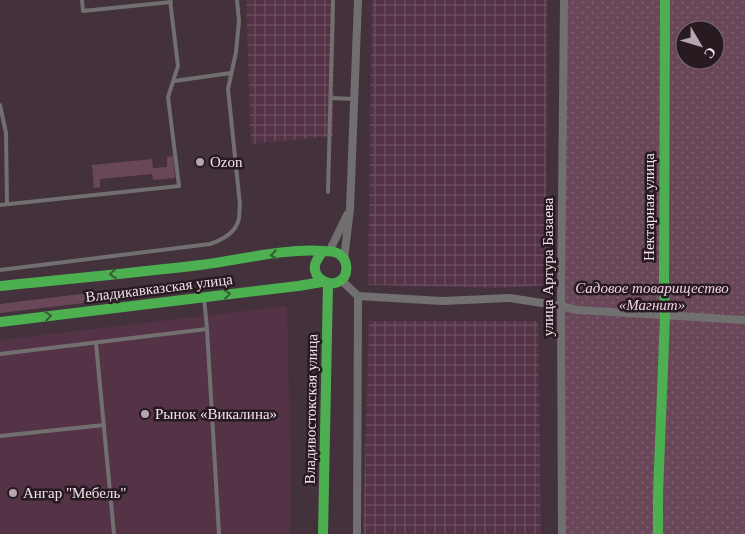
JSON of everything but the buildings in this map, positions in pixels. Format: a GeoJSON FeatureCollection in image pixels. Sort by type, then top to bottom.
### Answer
{"type":"FeatureCollection","features":[{"type":"Feature","properties":{"kind":"main road","name":"Нектарная улица"},"geometry":{"type":"LineString","coordinates":[[658,534],[665,316],[665,0]]}},
{"type":"Feature","properties":{"kind":"main road","name":"Владикавказская улица"},"geometry":{"type":"LineString","coordinates":[[0,286],[201,265],[298,251],[326,252]]}},
{"type":"Feature","properties":{"kind":"main road"},"geometry":{"type":"LineString","coordinates":[[326,252],[334,252],[344,260]]}},
{"type":"Feature","properties":{"kind":"main road","name":"Владивостокская улица"},"geometry":{"type":"LineString","coordinates":[[323,534],[325,283],[316,274],[315,268],[316,261],[326,252]]}},
{"type":"Feature","properties":{"kind":"main road","name":"Владивостокская улица"},"geometry":{"type":"LineString","coordinates":[[341,280],[345,275],[347,266],[344,260]]}},
{"type":"Feature","properties":{"kind":"main road"},"geometry":{"type":"LineString","coordinates":[[325,283],[333,284],[341,280]]}},
{"type":"Feature","properties":{"kind":"main road","name":"Владикавказская улица"},"geometry":{"type":"LineString","coordinates":[[0,322],[325,283]]}},
{"type":"Feature","properties":{"kind":"street","name":"Владивостокская улица"},"geometry":{"type":"LineString","coordinates":[[344,260],[350,209],[358,0]]}},
{"type":"Feature","properties":{"kind":"street","name":"улица Артура Базаева"},"geometry":{"type":"LineString","coordinates":[[562,534],[561,306],[564,0]]}},
{"type":"Feature","properties":{"kind":"street","name":"Владивостокская улица"},"geometry":{"type":"LineString","coordinates":[[326,252],[350,209]]}},
{"type":"Feature","properties":{"kind":"street"},"geometry":{"type":"LineString","coordinates":[[341,280],[358,296],[442,301],[510,298],[577,310],[745,320]]}},
{"type":"Feature","properties":{"kind":"street"},"geometry":{"type":"LineString","coordinates":[[357,534],[358,296]]}},
{"type":"Feature","properties":{"kind":"lane"},"geometry":{"type":"LineString","coordinates":[[0,205],[178,186],[168,97],[178,66],[170,1],[83,11],[82,0]]}},
{"type":"Feature","properties":{"kind":"lane"},"geometry":{"type":"LineString","coordinates":[[0,270],[210,244],[218,242],[232,232],[239,220],[240,205],[228,88],[236,52],[239,21],[237,0]]}},
{"type":"Feature","properties":{"kind":"lane"},"geometry":{"type":"LineString","coordinates":[[328,192],[333,0]]}},
{"type":"Feature","properties":{"kind":"lane"},"geometry":{"type":"LineString","coordinates":[[174,81],[231,73]]}},
{"type":"Feature","properties":{"kind":"lane"},"geometry":{"type":"LineString","coordinates":[[331,98],[355,99]]}},
{"type":"Feature","properties":{"kind":"lane"},"geometry":{"type":"LineString","coordinates":[[0,105],[6,133],[7,204]]}},
{"type":"Feature","properties":{"kind":"lane"},"geometry":{"type":"LineString","coordinates":[[204,297],[219,534]]}},
{"type":"Feature","properties":{"kind":"lane"},"geometry":{"type":"LineString","coordinates":[[0,354],[207,329]]}},
{"type":"Feature","properties":{"kind":"lane"},"geometry":{"type":"LineString","coordinates":[[96,342],[114,534]]}},
{"type":"Feature","properties":{"kind":"lane"},"geometry":{"type":"LineString","coordinates":[[0,436],[104,425]]}},
{"type":"Feature","properties":{"kind":"shaded area"},"geometry":{"type":"Polygon","coordinates":[[[246,0],[335,0],[333,136],[251,144],[246,0]]]}},
{"type":"Feature","properties":{"kind":"shaded area"},"geometry":{"type":"Polygon","coordinates":[[[372,0],[547,0],[546,285],[502,288],[368,285],[372,0]]]}},
{"type":"Feature","properties":{"kind":"shaded area","name":"Рынок «Викалина»"},"geometry":{"type":"Polygon","coordinates":[[[287,306],[291,488],[290,534],[0,534],[0,340],[287,306]]]}},
{"type":"Feature","properties":{"kind":"shaded area"},"geometry":{"type":"Polygon","coordinates":[[[369,321],[538,321],[541,534],[363,534],[369,321]]]}},
{"type":"Feature","properties":{"kind":"green space","name":"Садовое товарищество «Магнит»"},"geometry":{"type":"Polygon","coordinates":[[[561,0],[745,0],[745,534],[558,534],[561,0]]]}},
{"type":"Feature","properties":{"kind":"green space"},"geometry":{"type":"Polygon","coordinates":[[[173,156],[175,178],[153,180],[152,174],[100,179],[100,187],[94,188],[92,165],[152,159],[153,168],[167,167],[167,157],[173,156]]]}},
{"type":"Feature","properties":{"kind":"green space"},"geometry":{"type":"Polygon","coordinates":[[[192,280],[193,290],[0,313],[0,304],[192,280]]]}},
{"type":"Feature","properties":{"kind":"traffic: fast"},"geometry":{"type":"LineString","coordinates":[[658,534],[665,316],[665,0]]}},
{"type":"Feature","properties":{"kind":"traffic: fast"},"geometry":{"type":"LineString","coordinates":[[0,286],[175,268],[293,251],[328,251],[339,254],[346,265],[346,273],[342,280],[329,283],[318,277],[315,265],[322,252]]}},
{"type":"Feature","properties":{"kind":"traffic: fast"},"geometry":{"type":"LineString","coordinates":[[0,322],[322,282]]}},
{"type":"Feature","properties":{"kind":"traffic: fast"},"geometry":{"type":"LineString","coordinates":[[323,534],[328,284]]}},
{"type":"Feature","properties":{"kind":"place","name":"Ozon"},"geometry":{"type":"Point","coordinates":[200,162]}},
{"type":"Feature","properties":{"kind":"place","name":"Рынок «Викалина»"},"geometry":{"type":"Point","coordinates":[145,414]}},
{"type":"Feature","properties":{"kind":"place","name":"Ангар \"Мебель\""},"geometry":{"type":"Point","coordinates":[13,493]}}]}
